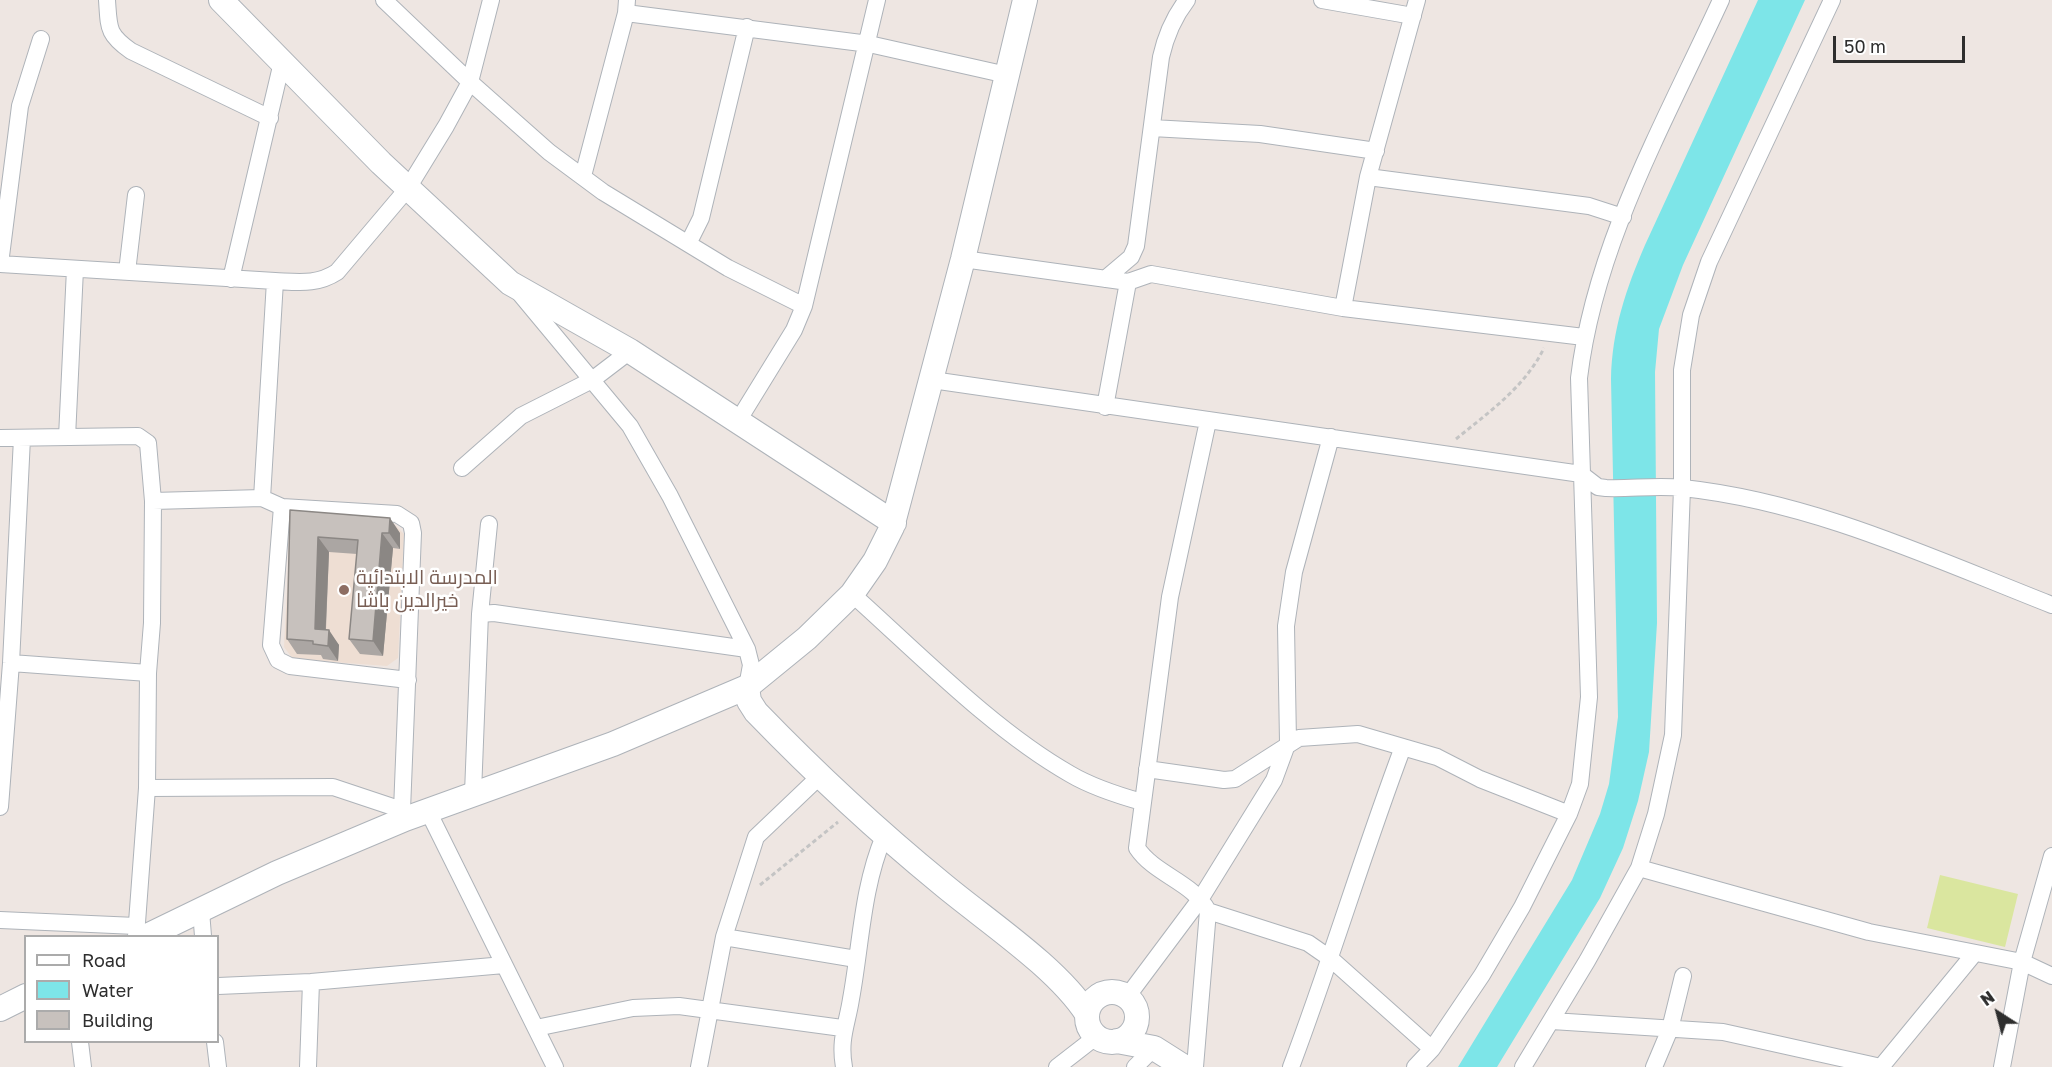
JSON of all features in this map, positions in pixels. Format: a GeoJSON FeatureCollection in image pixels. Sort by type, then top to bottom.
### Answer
{"type":"FeatureCollection","features":[{"type":"Feature","properties":{"kind":"street"},"geometry":{"type":"LineString","coordinates":[[107,0],[107,23],[114,39],[139,56],[270,118]]}},
{"type":"Feature","properties":{"kind":"street"},"geometry":{"type":"LineString","coordinates":[[221,0],[408,188],[510,283],[576,357],[630,426],[670,496],[747,649],[751,665],[747,687],[749,701],[756,712],[853,810],[1062,983],[1087,1014]]}},
{"type":"Feature","properties":{"kind":"street"},"geometry":{"type":"LineString","coordinates":[[384,0],[470,82],[549,152],[603,192],[729,268],[804,306]]}},
{"type":"Feature","properties":{"kind":"street"},"geometry":{"type":"LineString","coordinates":[[41,39],[20,106],[0,264],[316,283],[338,272],[408,188],[470,82],[491,0]]}},
{"type":"Feature","properties":{"kind":"street"},"geometry":{"type":"LineString","coordinates":[[738,421],[794,330],[804,306],[869,44],[877,0]]}},
{"type":"Feature","properties":{"kind":"street"},"geometry":{"type":"LineString","coordinates":[[0,920],[139,933],[201,911],[404,814],[428,811],[472,793],[613,744],[747,687],[807,638],[852,594],[875,561],[894,523],[963,259],[1025,0]]}},
{"type":"Feature","properties":{"kind":"street"},"geometry":{"type":"LineString","coordinates":[[1105,279],[1131,257],[1136,246],[1166,35],[1177,13],[1187,0]]}},
{"type":"Feature","properties":{"kind":"street"},"geometry":{"type":"LineString","coordinates":[[1322,0],[1415,8],[1368,177],[1343,308]]}},
{"type":"Feature","properties":{"kind":"street"},"geometry":{"type":"LineString","coordinates":[[1415,1067],[1432,1049],[1482,975],[1522,907],[1569,814],[1580,784],[1589,697],[1579,378],[1584,337],[1602,266],[1721,0]]}},
{"type":"Feature","properties":{"kind":"street"},"geometry":{"type":"LineString","coordinates":[[1523,1067],[1638,868],[1656,814],[1673,735],[1682,488],[1682,370],[1691,315],[1709,262],[1832,0]]}},
{"type":"Feature","properties":{"kind":"street"},"geometry":{"type":"LineString","coordinates":[[583,176],[626,6],[747,27],[869,44],[1007,75]]}},
{"type":"Feature","properties":{"kind":"street"},"geometry":{"type":"LineString","coordinates":[[689,242],[701,218],[747,27]]}},
{"type":"Feature","properties":{"kind":"street"},"geometry":{"type":"LineString","coordinates":[[231,279],[282,62]]}},
{"type":"Feature","properties":{"kind":"street"},"geometry":{"type":"LineString","coordinates":[[1152,128],[1260,134],[1376,150]]}},
{"type":"Feature","properties":{"kind":"street"},"geometry":{"type":"LineString","coordinates":[[1368,177],[1589,206],[1623,217]]}},
{"type":"Feature","properties":{"kind":"street"},"geometry":{"type":"LineString","coordinates":[[127,272],[136,195]]}},
{"type":"Feature","properties":{"kind":"street"},"geometry":{"type":"LineString","coordinates":[[963,259],[1128,282],[1151,274],[1343,308],[1551,331],[1584,337]]}},
{"type":"Feature","properties":{"kind":"street"},"geometry":{"type":"LineString","coordinates":[[67,437],[75,269]]}},
{"type":"Feature","properties":{"kind":"street"},"geometry":{"type":"LineString","coordinates":[[262,498],[275,281]]}},
{"type":"Feature","properties":{"kind":"street"},"geometry":{"type":"LineString","coordinates":[[1105,407],[1128,282]]}},
{"type":"Feature","properties":{"kind":"street"},"geometry":{"type":"LineString","coordinates":[[510,283],[630,351],[894,523]]}},
{"type":"Feature","properties":{"kind":"street"},"geometry":{"type":"LineString","coordinates":[[462,468],[521,416],[592,380],[630,351]]}},
{"type":"Feature","properties":{"kind":"street"},"geometry":{"type":"LineString","coordinates":[[932,380],[1105,407],[1581,474],[1598,487],[1682,488],[1803,510],[1886,539],[2052,605]]}},
{"type":"Feature","properties":{"kind":"street"},"geometry":{"type":"LineString","coordinates":[[1208,421],[1170,597],[1137,848],[1144,858],[1205,904],[1308,943],[1331,959],[1432,1049]]}},
{"type":"Feature","properties":{"kind":"street"},"geometry":{"type":"LineString","coordinates":[[0,438],[138,436],[148,443],[153,501],[153,623],[148,673],[147,788],[139,933]]}},
{"type":"Feature","properties":{"kind":"street"},"geometry":{"type":"LineString","coordinates":[[1057,1067],[1107,1039],[1129,1034],[1132,1006],[1205,904],[1274,780],[1288,742],[1286,626],[1294,572],[1331,437]]}},
{"type":"Feature","properties":{"kind":"street"},"geometry":{"type":"LineString","coordinates":[[0,807],[11,663],[22,438]]}},
{"type":"Feature","properties":{"kind":"street"},"geometry":{"type":"LineString","coordinates":[[153,501],[262,498],[282,507],[396,514],[411,523],[413,533],[404,814]]}},
{"type":"Feature","properties":{"kind":"street"},"geometry":{"type":"LineString","coordinates":[[282,507],[271,645],[273,654],[278,660],[290,666],[408,680]]}},
{"type":"Feature","properties":{"kind":"street"},"geometry":{"type":"LineString","coordinates":[[472,793],[480,614],[489,524]]}},
{"type":"Feature","properties":{"kind":"street"},"geometry":{"type":"LineString","coordinates":[[852,594],[1012,735],[1069,774],[1114,794],[1142,802]]}},
{"type":"Feature","properties":{"kind":"street"},"geometry":{"type":"LineString","coordinates":[[480,614],[494,613],[747,649]]}},
{"type":"Feature","properties":{"kind":"street"},"geometry":{"type":"LineString","coordinates":[[11,663],[148,673]]}},
{"type":"Feature","properties":{"kind":"street"},"geometry":{"type":"LineString","coordinates":[[1148,769],[1224,780],[1235,779],[1247,773],[1288,742],[1299,738],[1350,733],[1437,757],[1480,779],[1569,814]]}},
{"type":"Feature","properties":{"kind":"street"},"geometry":{"type":"LineString","coordinates":[[1291,1067],[1331,959],[1365,848],[1403,747]]}},
{"type":"Feature","properties":{"kind":"street"},"geometry":{"type":"LineString","coordinates":[[699,1067],[724,937],[756,837],[819,777]]}},
{"type":"Feature","properties":{"kind":"street"},"geometry":{"type":"LineString","coordinates":[[147,788],[333,787],[404,814]]}},
{"type":"Feature","properties":{"kind":"street"},"geometry":{"type":"LineString","coordinates":[[428,811],[555,1067]]}},
{"type":"Feature","properties":{"kind":"street"},"geometry":{"type":"LineString","coordinates":[[844,1067],[842,1028],[851,1000],[856,959],[873,868],[884,836]]}},
{"type":"Feature","properties":{"kind":"street"},"geometry":{"type":"LineString","coordinates":[[2002,1067],[2022,962],[2052,855]]}},
{"type":"Feature","properties":{"kind":"street"},"geometry":{"type":"LineString","coordinates":[[1638,868],[1869,932],[2022,962],[2052,976]]}},
{"type":"Feature","properties":{"kind":"street"},"geometry":{"type":"LineString","coordinates":[[1195,1067],[1205,904]]}},
{"type":"Feature","properties":{"kind":"street"},"geometry":{"type":"LineString","coordinates":[[201,911],[203,935]]}},
{"type":"Feature","properties":{"kind":"street"},"geometry":{"type":"LineString","coordinates":[[724,937],[856,959]]}},
{"type":"Feature","properties":{"kind":"street"},"geometry":{"type":"LineString","coordinates":[[1552,1020],[1722,1032],[1881,1067],[1974,954]]}},
{"type":"Feature","properties":{"kind":"street"},"geometry":{"type":"LineString","coordinates":[[219,986],[311,982],[504,965]]}},
{"type":"Feature","properties":{"kind":"street"},"geometry":{"type":"LineString","coordinates":[[1654,1067],[1670,1029],[1683,976]]}},
{"type":"Feature","properties":{"kind":"street"},"geometry":{"type":"LineString","coordinates":[[308,1067],[311,982]]}},
{"type":"Feature","properties":{"kind":"street"},"geometry":{"type":"LineString","coordinates":[[1062,983],[1101,994],[1114,992],[1132,1006],[1154,1048]]}},
{"type":"Feature","properties":{"kind":"street"},"geometry":{"type":"LineString","coordinates":[[1101,994],[1094,999],[1087,1014],[1088,1023],[1107,1039],[1154,1048],[1184,1067]]}},
{"type":"Feature","properties":{"kind":"street"},"geometry":{"type":"LineString","coordinates":[[0,1009],[24,997]]}},
{"type":"Feature","properties":{"kind":"street"},"geometry":{"type":"LineString","coordinates":[[536,1028],[633,1008],[680,1006],[709,1008],[842,1028]]}},
{"type":"Feature","properties":{"kind":"street"},"geometry":{"type":"LineString","coordinates":[[80,1043],[83,1067]]}},
{"type":"Feature","properties":{"kind":"street"},"geometry":{"type":"LineString","coordinates":[[215,1043],[218,1067]]}},
{"type":"Feature","properties":{"kind":"street"},"geometry":{"type":"LineString","coordinates":[[1135,1067],[1154,1048]]}},
{"type":"Feature","properties":{"kind":"path"},"geometry":{"type":"LineString","coordinates":[[1438,453],[1507,397],[1523,381],[1537,362],[1551,331]]}},
{"type":"Feature","properties":{"kind":"path"},"geometry":{"type":"LineString","coordinates":[[732,907],[853,810]]}},
{"type":"Feature","properties":{"kind":"shaded area","name":"المدرسة الابتدائية خيرالدين باشا"},"geometry":{"type":"Polygon","coordinates":[[[298,519],[393,523],[404,534],[398,658],[387,666],[293,659],[284,647],[290,531],[298,519]]]}},
{"type":"Feature","properties":{"kind":"green space"},"geometry":{"type":"Polygon","coordinates":[[[1940,875],[2018,894],[2005,947],[1927,928],[1940,875]]]}},
{"type":"Feature","properties":{"kind":"water"},"geometry":{"type":"Polygon","coordinates":[[[1758,0],[1805,0],[1683,265],[1659,329],[1655,372],[1657,623],[1649,752],[1638,801],[1623,848],[1600,898],[1497,1067],[1458,1067],[1572,880],[1600,814],[1609,784],[1618,717],[1611,379],[1617,327],[1626,294],[1645,245],[1758,0]]]}},
{"type":"Feature","properties":{"kind":"building"},"geometry":{"type":"Polygon","coordinates":[[[290,510],[390,518],[389,533],[382,533],[373,641],[349,639],[358,540],[318,537],[315,629],[329,630],[328,646],[313,644],[313,641],[287,639],[290,510]]]}},
{"type":"Feature","properties":{"kind":"place","name":"المدرسة الابتدائية خيرالدين باشا"},"geometry":{"type":"Point","coordinates":[344,590]}}]}
